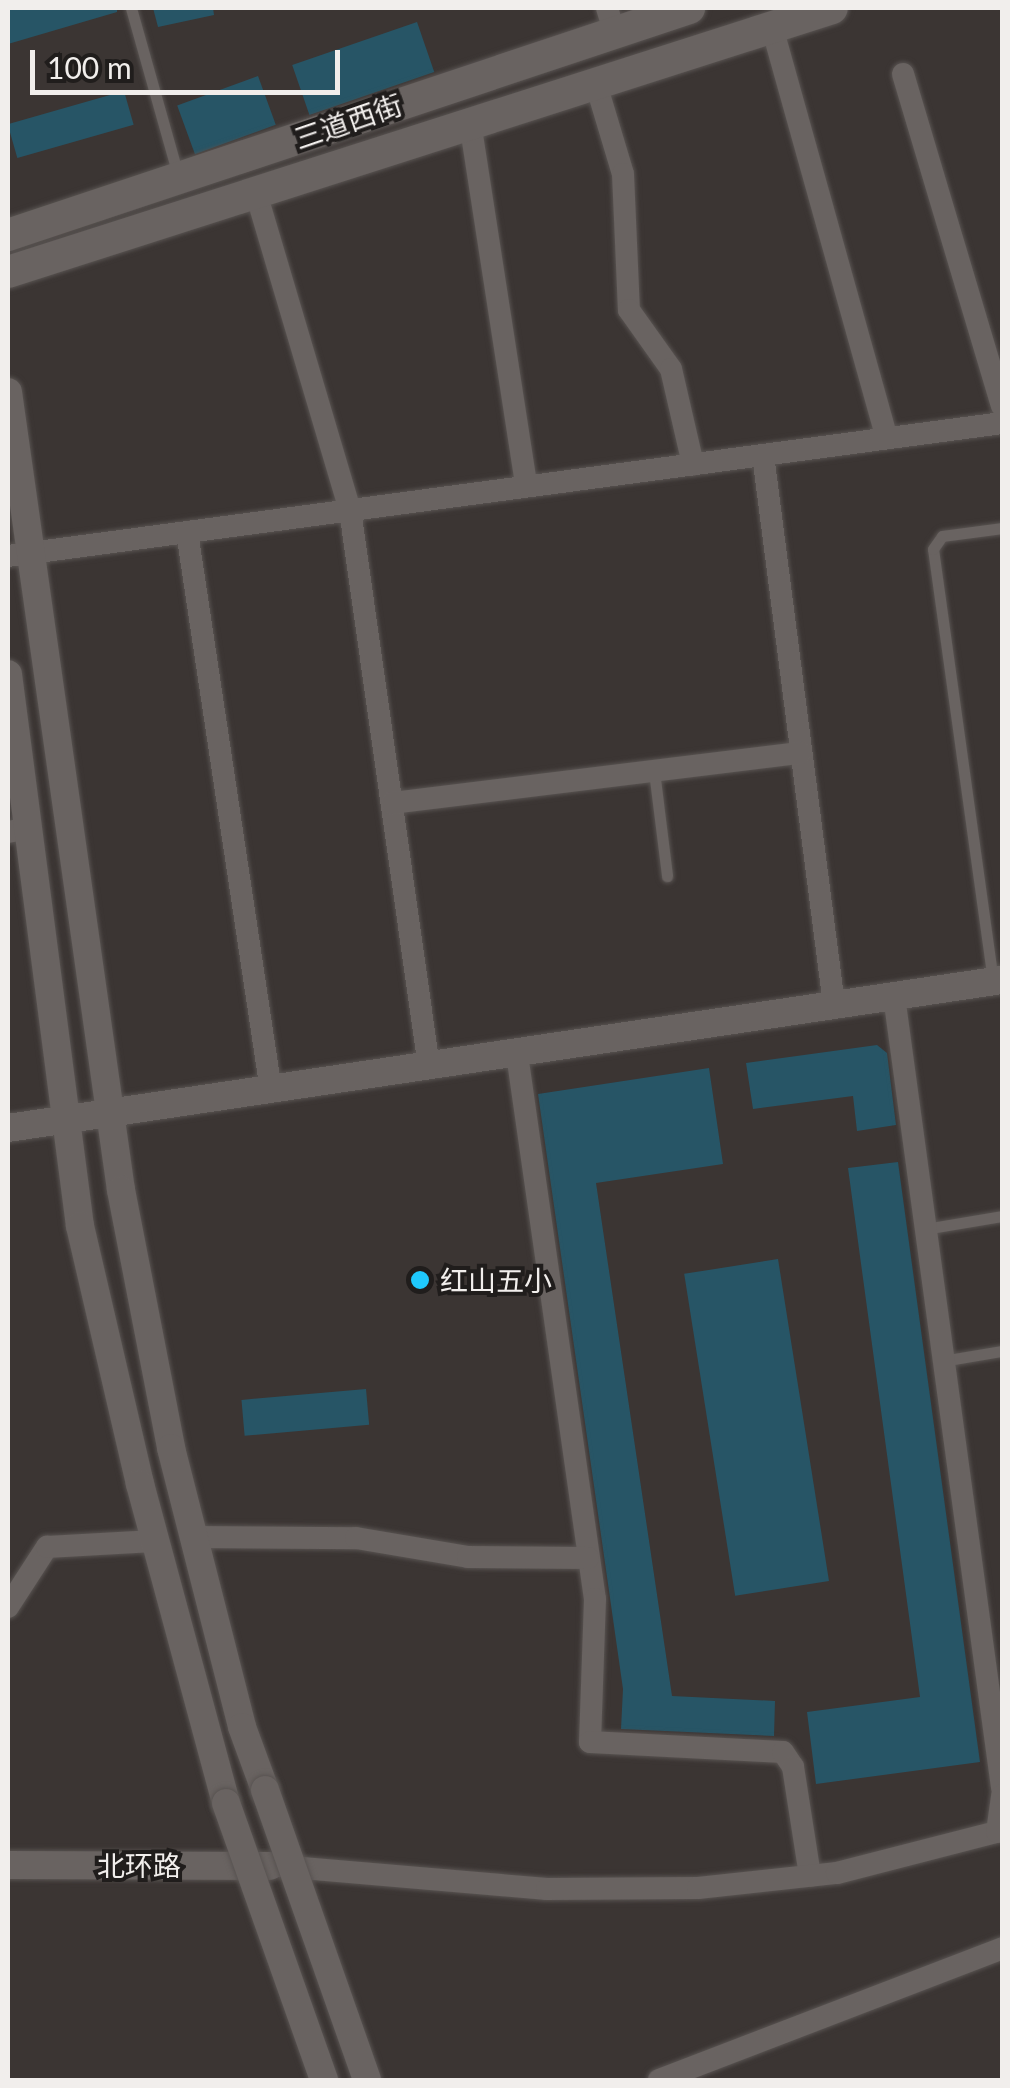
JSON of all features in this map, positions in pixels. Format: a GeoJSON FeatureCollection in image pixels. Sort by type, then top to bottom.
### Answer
{"type":"FeatureCollection","features":[{"type":"Feature","properties":{"kind":"main road","name":"三道西街"},"geometry":{"type":"LineString","coordinates":[[8,235],[179,179],[610,19],[689,8]]}},
{"type":"Feature","properties":{"kind":"main road"},"geometry":{"type":"LineString","coordinates":[[8,272],[832,8]]}},
{"type":"Feature","properties":{"kind":"street"},"geometry":{"type":"LineString","coordinates":[[772,27],[888,438]]}},
{"type":"Feature","properties":{"kind":"street"},"geometry":{"type":"LineString","coordinates":[[904,74],[1002,406]]}},
{"type":"Feature","properties":{"kind":"street"},"geometry":{"type":"LineString","coordinates":[[596,84],[623,174],[629,310],[671,369],[693,464]]}},
{"type":"Feature","properties":{"kind":"street"},"geometry":{"type":"LineString","coordinates":[[470,122],[526,485]]}},
{"type":"Feature","properties":{"kind":"street"},"geometry":{"type":"LineString","coordinates":[[256,194],[350,510],[429,1067]]}},
{"type":"Feature","properties":{"kind":"street"},"geometry":{"type":"LineString","coordinates":[[8,392],[20,555],[110,1115],[194,1538],[265,1790],[367,2080]]}},
{"type":"Feature","properties":{"kind":"street"},"geometry":{"type":"LineString","coordinates":[[20,555],[1002,422]]}},
{"type":"Feature","properties":{"kind":"street"},"geometry":{"type":"LineString","coordinates":[[763,455],[834,1005]]}},
{"type":"Feature","properties":{"kind":"street"},"geometry":{"type":"LineString","coordinates":[[186,532],[271,1092]]}},
{"type":"Feature","properties":{"kind":"street"},"geometry":{"type":"LineString","coordinates":[[8,674],[18,830],[80,1226],[154,1541],[226,1803],[324,2080]]}},
{"type":"Feature","properties":{"kind":"street"},"geometry":{"type":"LineString","coordinates":[[392,803],[802,753]]}},
{"type":"Feature","properties":{"kind":"street"},"geometry":{"type":"LineString","coordinates":[[8,1128],[271,1092],[998,980]]}},
{"type":"Feature","properties":{"kind":"street"},"geometry":{"type":"LineString","coordinates":[[270,1866],[547,1890],[698,1888],[810,1876],[996,1832],[1002,1792],[894,996]]}},
{"type":"Feature","properties":{"kind":"street"},"geometry":{"type":"LineString","coordinates":[[517,1054],[588,1558],[598,1653],[590,1742],[783,1752],[793,1767],[810,1876]]}},
{"type":"Feature","properties":{"kind":"street"},"geometry":{"type":"LineString","coordinates":[[194,1538],[356,1538],[468,1558],[588,1558]]}},
{"type":"Feature","properties":{"kind":"street"},"geometry":{"type":"LineString","coordinates":[[8,1607],[47,1546],[154,1541]]}},
{"type":"Feature","properties":{"kind":"street","name":"北环路"},"geometry":{"type":"LineString","coordinates":[[8,1865],[270,1866]]}},
{"type":"Feature","properties":{"kind":"street"},"geometry":{"type":"LineString","coordinates":[[658,2080],[1002,1948]]}},
{"type":"Feature","properties":{"kind":"lane"},"geometry":{"type":"LineString","coordinates":[[132,8],[179,179]]}},
{"type":"Feature","properties":{"kind":"lane"},"geometry":{"type":"LineString","coordinates":[[998,980],[933,550],[942,536],[1002,528]]}},
{"type":"Feature","properties":{"kind":"lane"},"geometry":{"type":"LineString","coordinates":[[654,771],[667,876]]}},
{"type":"Feature","properties":{"kind":"lane"},"geometry":{"type":"LineString","coordinates":[[924,1229],[1002,1216]]}},
{"type":"Feature","properties":{"kind":"lane"},"geometry":{"type":"LineString","coordinates":[[942,1361],[1002,1351]]}},
{"type":"Feature","properties":{"kind":"building"},"geometry":{"type":"Polygon","coordinates":[[[8,8],[117,8],[117,12],[8,44],[8,8]]]}},
{"type":"Feature","properties":{"kind":"building"},"geometry":{"type":"Polygon","coordinates":[[[153,8],[213,8],[214,15],[158,27],[153,8]]]}},
{"type":"Feature","properties":{"kind":"building"},"geometry":{"type":"Polygon","coordinates":[[[417,22],[434,72],[309,115],[292,65],[417,22]]]}},
{"type":"Feature","properties":{"kind":"building"},"geometry":{"type":"Polygon","coordinates":[[[258,76],[276,125],[195,154],[177,105],[258,76]]]}},
{"type":"Feature","properties":{"kind":"building"},"geometry":{"type":"Polygon","coordinates":[[[124,91],[134,125],[17,158],[8,124],[124,91]]]}},
{"type":"Feature","properties":{"kind":"building"},"geometry":{"type":"Polygon","coordinates":[[[877,1045],[887,1053],[896,1125],[857,1131],[853,1096],[753,1109],[746,1063],[877,1045]]]}},
{"type":"Feature","properties":{"kind":"building"},"geometry":{"type":"Polygon","coordinates":[[[709,1068],[723,1164],[596,1183],[672,1696],[775,1701],[774,1736],[621,1729],[623,1689],[538,1094],[709,1068]]]}},
{"type":"Feature","properties":{"kind":"building"},"geometry":{"type":"Polygon","coordinates":[[[898,1162],[980,1762],[816,1784],[807,1712],[920,1697],[848,1168],[898,1162]]]}},
{"type":"Feature","properties":{"kind":"building"},"geometry":{"type":"Polygon","coordinates":[[[778,1259],[829,1581],[735,1596],[684,1274],[778,1259]]]}},
{"type":"Feature","properties":{"kind":"building"},"geometry":{"type":"Polygon","coordinates":[[[366,1389],[369,1425],[245,1436],[241,1400],[366,1389]]]}},
{"type":"Feature","properties":{"kind":"place","name":"红山五小"},"geometry":{"type":"Point","coordinates":[420,1280]}}]}
